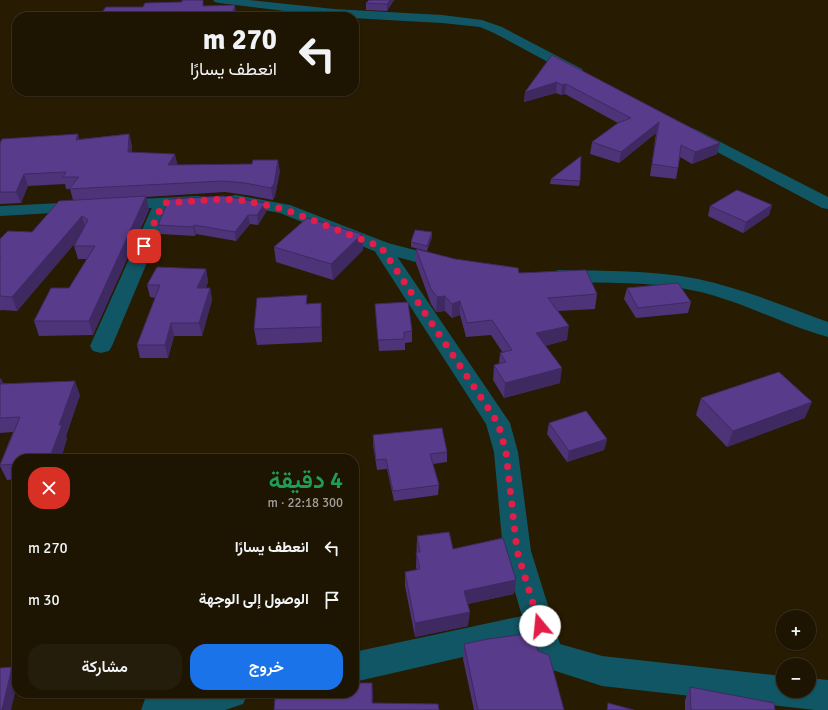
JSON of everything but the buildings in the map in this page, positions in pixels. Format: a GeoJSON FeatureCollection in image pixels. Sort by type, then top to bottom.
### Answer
{"type":"FeatureCollection","features":[{"type":"Feature","properties":{"kind":"street"},"geometry":{"type":"LineString","coordinates":[[219,0],[325,12]]}},
{"type":"Feature","properties":{"kind":"street"},"geometry":{"type":"LineString","coordinates":[[359,14],[442,19],[482,24],[498,30],[588,78]]}},
{"type":"Feature","properties":{"kind":"street"},"geometry":{"type":"LineString","coordinates":[[678,125],[828,204]]}},
{"type":"Feature","properties":{"kind":"street"},"geometry":{"type":"LineString","coordinates":[[0,210],[225,199],[246,201],[284,209],[381,247],[463,267]]}},
{"type":"Feature","properties":{"kind":"street"},"geometry":{"type":"LineString","coordinates":[[101,346],[163,203]]}},
{"type":"Feature","properties":{"kind":"street"},"geometry":{"type":"LineString","coordinates":[[381,247],[498,423],[506,452],[517,551],[548,655],[602,671],[776,690]]}},
{"type":"Feature","properties":{"kind":"street"},"geometry":{"type":"LineString","coordinates":[[538,276],[644,278],[697,285],[747,299],[828,330]]}},
{"type":"Feature","properties":{"kind":"street"},"geometry":{"type":"LineString","coordinates":[[359,665],[540,626]]}},
{"type":"Feature","properties":{"kind":"street"},"geometry":{"type":"LineString","coordinates":[[816,695],[828,696]]}},
{"type":"Feature","properties":{"kind":"street"},"geometry":{"type":"LineString","coordinates":[[157,710],[210,698]]}},
{"type":"Feature","properties":{"kind":"route"},"geometry":{"type":"LineString","coordinates":[[144,246],[163,203],[225,199],[246,201],[284,209],[381,247],[498,423],[506,452],[517,551],[540,626]]}}]}
